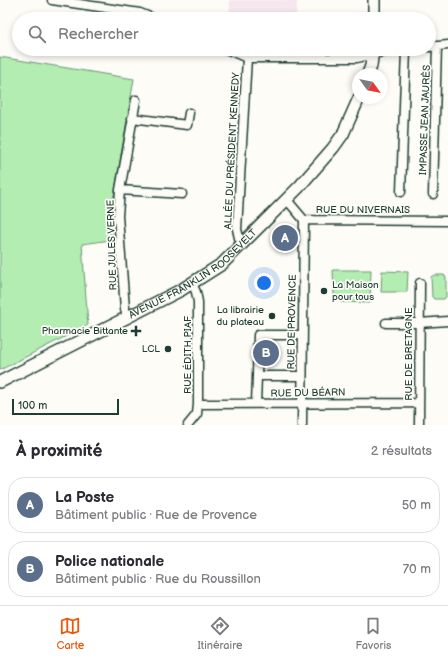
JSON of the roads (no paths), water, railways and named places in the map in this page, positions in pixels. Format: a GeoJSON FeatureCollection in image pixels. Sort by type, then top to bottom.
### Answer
{"type":"FeatureCollection","features":[{"type":"Feature","properties":{"kind":"main road"},"geometry":{"type":"LineString","coordinates":[[374,0],[374,12]]}},
{"type":"Feature","properties":{"kind":"main road"},"geometry":{"type":"LineString","coordinates":[[369,68],[372,56]]}},
{"type":"Feature","properties":{"kind":"main road","name":"AVENUE FRANKLIN ROOSEVELT"},"geometry":{"type":"LineString","coordinates":[[0,382],[192,283],[222,264],[244,244],[315,169],[343,134],[357,104]]}},
{"type":"Feature","properties":{"kind":"street"},"geometry":{"type":"LineString","coordinates":[[52,0],[133,12]]}},
{"type":"Feature","properties":{"kind":"street"},"geometry":{"type":"LineString","coordinates":[[436,47],[448,45]]}},
{"type":"Feature","properties":{"kind":"street"},"geometry":{"type":"LineString","coordinates":[[242,56],[247,58],[357,58],[362,56]]}},
{"type":"Feature","properties":{"kind":"street"},"geometry":{"type":"LineString","coordinates":[[401,192],[409,56]]}},
{"type":"Feature","properties":{"kind":"street","name":"IMPASSE JEAN JAURÈS"},"geometry":{"type":"LineString","coordinates":[[432,194],[433,56]]}},
{"type":"Feature","properties":{"kind":"street","name":"ALLÉE DU PRÉSIDENT KENNEDY"},"geometry":{"type":"LineString","coordinates":[[244,244],[239,238],[237,229],[247,58]]}},
{"type":"Feature","properties":{"kind":"street","name":"RUE JULES VERNE"},"geometry":{"type":"LineString","coordinates":[[127,317],[125,309],[118,216],[120,190],[136,100]]}},
{"type":"Feature","properties":{"kind":"street"},"geometry":{"type":"LineString","coordinates":[[132,118],[187,125],[189,113]]}},
{"type":"Feature","properties":{"kind":"street"},"geometry":{"type":"LineString","coordinates":[[120,190],[182,194]]}},
{"type":"Feature","properties":{"kind":"street","name":"RUE DU NIVERNAIS"},"geometry":{"type":"LineString","coordinates":[[287,200],[304,220],[448,221]]}},
{"type":"Feature","properties":{"kind":"street","name":"RUE DE PROVENCE"},"geometry":{"type":"LineString","coordinates":[[302,425],[304,220]]}},
{"type":"Feature","properties":{"kind":"street","name":"RUE DE BRETAGNE"},"geometry":{"type":"LineString","coordinates":[[419,425],[420,282]]}},
{"type":"Feature","properties":{"kind":"street","name":"RUE ÉDITH PIAF"},"geometry":{"type":"LineString","coordinates":[[188,425],[197,414],[198,404],[198,302],[192,283]]}},
{"type":"Feature","properties":{"kind":"street"},"geometry":{"type":"LineString","coordinates":[[386,323],[448,321]]}},
{"type":"Feature","properties":{"kind":"street"},"geometry":{"type":"LineString","coordinates":[[256,403],[258,335],[302,335]]}},
{"type":"Feature","properties":{"kind":"street"},"geometry":{"type":"LineString","coordinates":[[257,376],[302,376]]}},
{"type":"Feature","properties":{"kind":"street","name":"RUE DU BÉARN"},"geometry":{"type":"LineString","coordinates":[[198,404],[419,403]]}},
{"type":"Feature","properties":{"kind":"place","name":"La Poste"},"geometry":{"type":"Point","coordinates":[285,238]}},
{"type":"Feature","properties":{"kind":"place","name":"La Maison pour tous"},"geometry":{"type":"Point","coordinates":[324,291]}},
{"type":"Feature","properties":{"kind":"place","name":"La librairie du plateau"},"geometry":{"type":"Point","coordinates":[272,316]}},
{"type":"Feature","properties":{"kind":"place","name":"Pharmacie Bittante"},"geometry":{"type":"Point","coordinates":[136,331]}},
{"type":"Feature","properties":{"kind":"place","name":"LCL"},"geometry":{"type":"Point","coordinates":[168,349]}},
{"type":"Feature","properties":{"kind":"place","name":"Police nationale"},"geometry":{"type":"Point","coordinates":[266,353]}}]}
